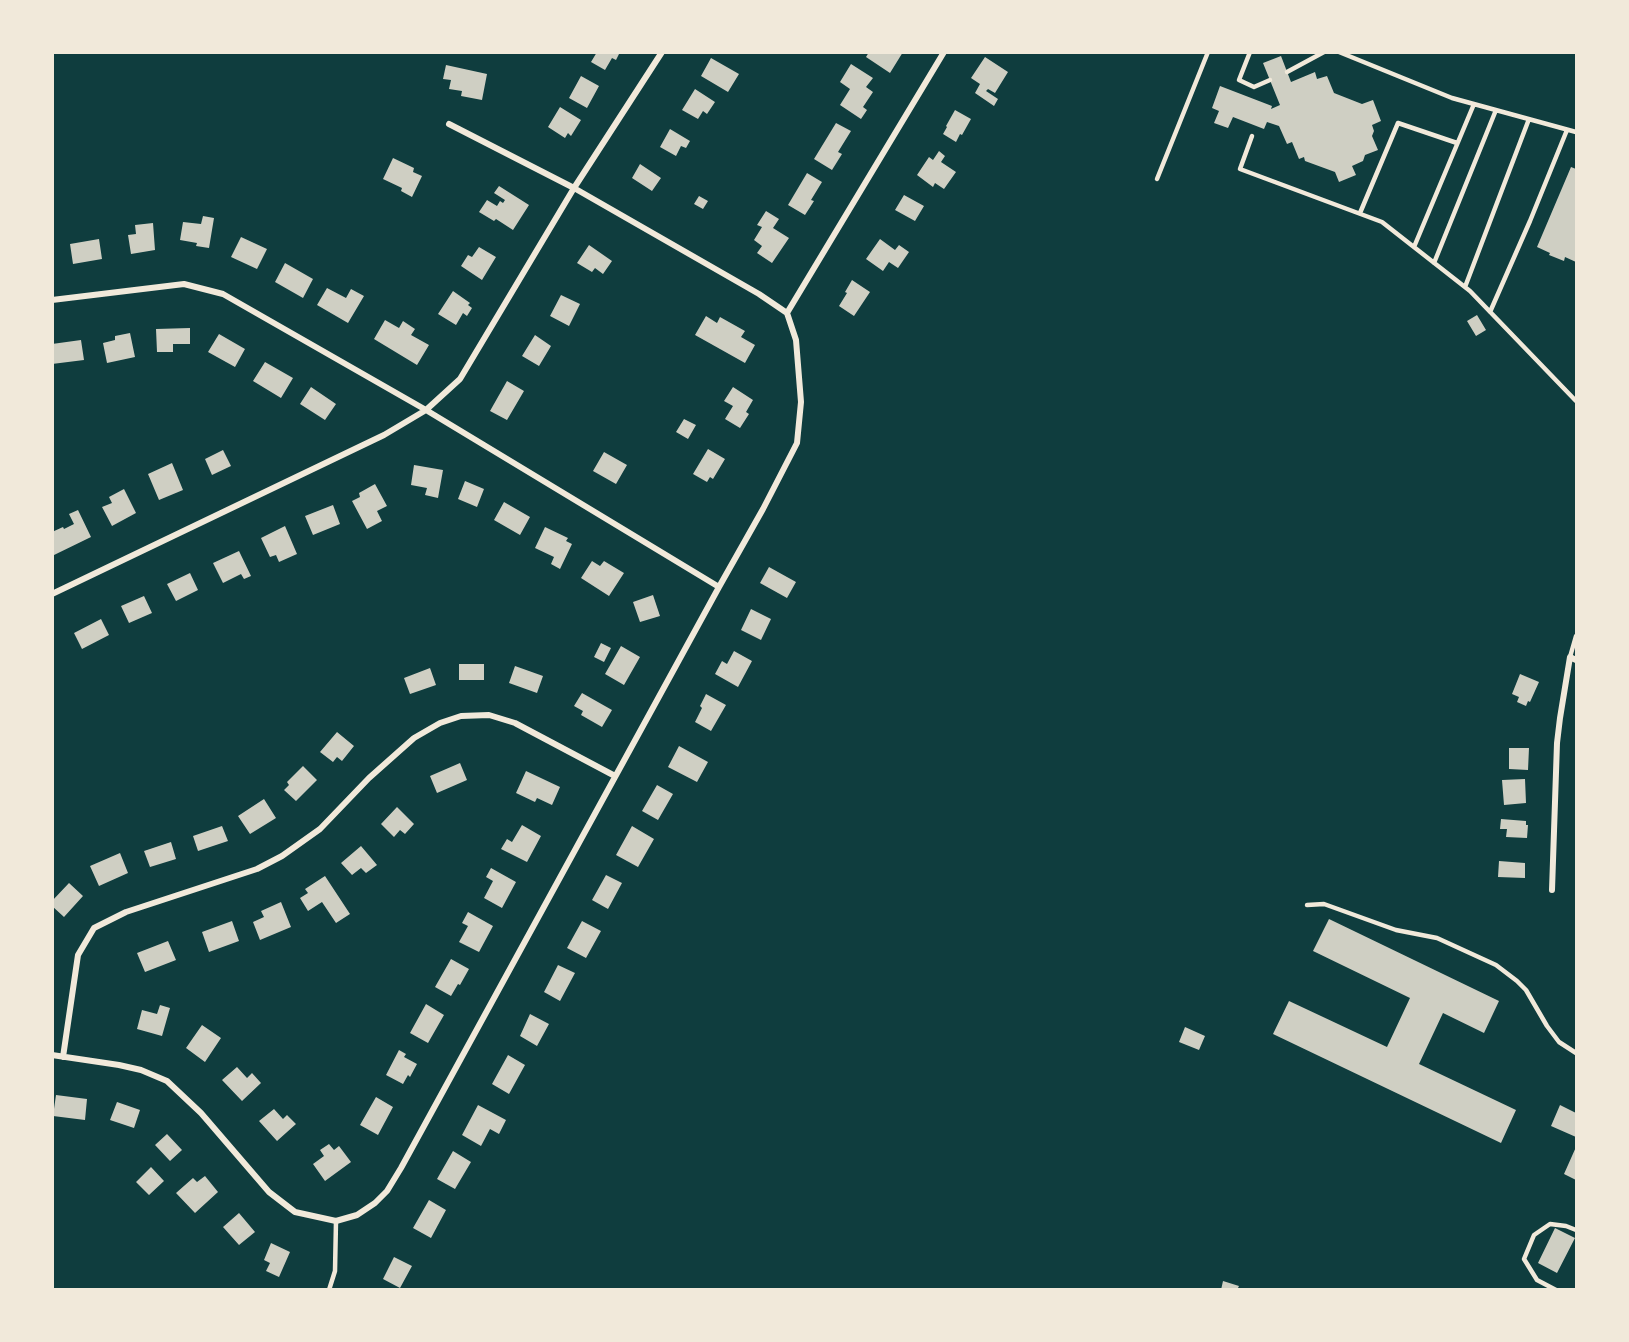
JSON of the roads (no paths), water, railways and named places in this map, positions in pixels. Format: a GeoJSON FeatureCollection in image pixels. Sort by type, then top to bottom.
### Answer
{"type":"FeatureCollection","features":[{"type":"Feature","properties":{"kind":"street"},"geometry":{"type":"LineString","coordinates":[[52,594],[384,435],[426,410],[460,379],[574,188],[662,52]]}},
{"type":"Feature","properties":{"kind":"street"},"geometry":{"type":"LineString","coordinates":[[787,313],[944,52]]}},
{"type":"Feature","properties":{"kind":"street"},"geometry":{"type":"LineString","coordinates":[[52,1055],[141,1070],[166,1082],[201,1113],[269,1192],[295,1212],[336,1221],[357,1215],[375,1203],[392,1183],[763,509],[797,443],[801,402],[796,340],[787,313],[759,294],[574,188],[448,124]]}},
{"type":"Feature","properties":{"kind":"street"},"geometry":{"type":"LineString","coordinates":[[52,300],[184,284],[223,294],[426,410],[719,587]]}},
{"type":"Feature","properties":{"kind":"street"},"geometry":{"type":"LineString","coordinates":[[1552,890],[1557,743],[1560,718],[1574,659]]}},
{"type":"Feature","properties":{"kind":"street"},"geometry":{"type":"LineString","coordinates":[[63,1057],[78,955],[94,928],[126,912],[257,869],[282,856],[320,829],[369,778],[414,738],[440,723],[461,716],[489,715],[515,723],[615,776]]}},
{"type":"Feature","properties":{"kind":"lane"},"geometry":{"type":"LineString","coordinates":[[1157,179],[1208,52]]}},
{"type":"Feature","properties":{"kind":"lane"},"geometry":{"type":"LineString","coordinates":[[1250,52],[1239,80],[1254,87],[1270,80]]}},
{"type":"Feature","properties":{"kind":"lane"},"geometry":{"type":"LineString","coordinates":[[1287,72],[1324,52]]}},
{"type":"Feature","properties":{"kind":"lane"},"geometry":{"type":"LineString","coordinates":[[1339,52],[1452,98],[1576,132]]}},
{"type":"Feature","properties":{"kind":"lane"},"geometry":{"type":"LineString","coordinates":[[1414,247],[1474,104]]}},
{"type":"Feature","properties":{"kind":"lane"},"geometry":{"type":"LineString","coordinates":[[1434,263],[1496,110]]}},
{"type":"Feature","properties":{"kind":"lane"},"geometry":{"type":"LineString","coordinates":[[1465,287],[1529,119]]}},
{"type":"Feature","properties":{"kind":"lane"},"geometry":{"type":"LineString","coordinates":[[1360,213],[1398,123],[1457,143]]}},
{"type":"Feature","properties":{"kind":"lane"},"geometry":{"type":"LineString","coordinates":[[1490,312],[1567,130]]}},
{"type":"Feature","properties":{"kind":"lane"},"geometry":{"type":"LineString","coordinates":[[1252,136],[1240,169],[1382,222],[1465,287],[1576,401]]}},
{"type":"Feature","properties":{"kind":"lane"},"geometry":{"type":"LineString","coordinates":[[1574,659],[1576,636]]}},
{"type":"Feature","properties":{"kind":"lane"},"geometry":{"type":"LineString","coordinates":[[1307,906],[1324,904],[1396,930],[1437,938],[1496,965],[1526,990],[1559,1042],[1576,1053]]}},
{"type":"Feature","properties":{"kind":"lane"},"geometry":{"type":"LineString","coordinates":[[329,1290],[335,1271],[336,1221]]}},
{"type":"Feature","properties":{"kind":"lane"},"geometry":{"type":"LineString","coordinates":[[1556,1290],[1537,1280],[1524,1259],[1533,1235],[1550,1224],[1576,1230]]}}]}
